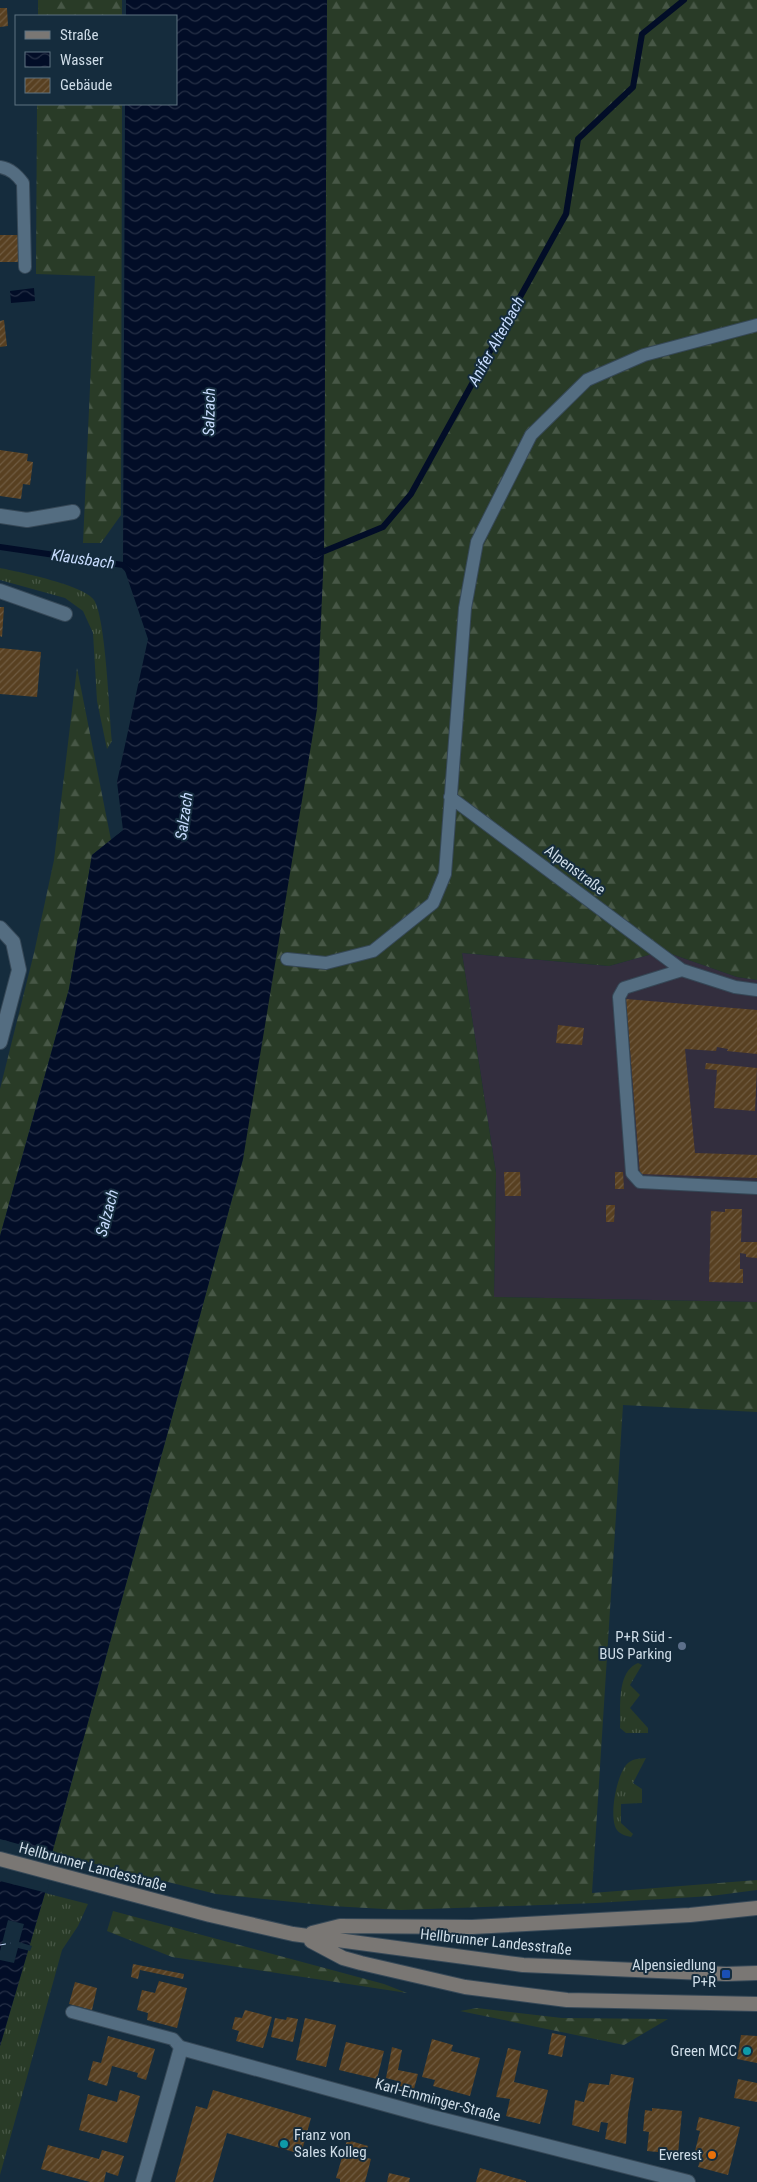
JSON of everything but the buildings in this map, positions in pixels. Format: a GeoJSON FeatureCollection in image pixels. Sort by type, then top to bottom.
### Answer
{"type":"FeatureCollection","features":[{"type":"Feature","properties":{"kind":"main road","name":"Hellbrunner Landesstraße"},"geometry":{"type":"LineString","coordinates":[[0,1859],[210,1916],[294,1934],[523,1965],[726,1974],[757,1973]]}},
{"type":"Feature","properties":{"kind":"main road","name":"Hellbrunner Landesstraße"},"geometry":{"type":"LineString","coordinates":[[294,1934],[323,1932],[340,1926],[472,1927],[690,1915],[757,1908]]}},
{"type":"Feature","properties":{"kind":"main road","name":"Hellbrunner Landesstraße"},"geometry":{"type":"LineString","coordinates":[[294,1934],[352,1960],[465,1987],[567,2000],[757,2004]]}},
{"type":"Feature","properties":{"kind":"street"},"geometry":{"type":"LineString","coordinates":[[0,516],[27,520],[73,512]]}},
{"type":"Feature","properties":{"kind":"street"},"geometry":{"type":"LineString","coordinates":[[0,591],[65,614]]}},
{"type":"Feature","properties":{"kind":"street"},"geometry":{"type":"LineString","coordinates":[[0,928],[13,942],[20,970],[0,1042]]}},
{"type":"Feature","properties":{"kind":"street"},"geometry":{"type":"LineString","coordinates":[[143,2182],[181,2048]]}},
{"type":"Feature","properties":{"kind":"street","name":"Karl-Emminger-Straße"},"geometry":{"type":"LineString","coordinates":[[181,2048],[432,2117],[688,2182]]}},
{"type":"Feature","properties":{"kind":"lane"},"geometry":{"type":"LineString","coordinates":[[0,168],[7,168],[16,174],[23,183],[25,267]]}},
{"type":"Feature","properties":{"kind":"lane"},"geometry":{"type":"LineString","coordinates":[[287,959],[326,963],[373,951],[433,903],[445,874],[465,608],[477,542],[531,435],[587,380],[644,355],[757,325]]}},
{"type":"Feature","properties":{"kind":"lane","name":"Alpenstraße"},"geometry":{"type":"LineString","coordinates":[[450,797],[682,970],[734,987],[757,990]]}},
{"type":"Feature","properties":{"kind":"lane"},"geometry":{"type":"LineString","coordinates":[[682,970],[624,988],[619,997],[632,1173],[640,1182],[757,1188]]}},
{"type":"Feature","properties":{"kind":"lane"},"geometry":{"type":"LineString","coordinates":[[72,2012],[173,2039],[181,2048]]}},
{"type":"Feature","properties":{"kind":"shaded area"},"geometry":{"type":"Polygon","coordinates":[[[663,951],[737,977],[757,980],[757,1302],[494,1297],[496,1173],[462,953],[609,966],[663,951]]]}},
{"type":"Feature","properties":{"kind":"green space"},"geometry":{"type":"Polygon","coordinates":[[[38,0],[122,0],[122,15],[38,15],[38,0]]]}},
{"type":"Feature","properties":{"kind":"green space"},"geometry":{"type":"Polygon","coordinates":[[[327,0],[757,0],[757,980],[737,977],[663,951],[609,966],[462,953],[496,1173],[494,1297],[757,1302],[757,1412],[623,1405],[592,1893],[757,1880],[757,1890],[711,1896],[596,1903],[401,1910],[332,1906],[216,1894],[52,1853],[243,1159],[324,552],[327,0]]]}},
{"type":"Feature","properties":{"kind":"green space"},"geometry":{"type":"Polygon","coordinates":[[[37,105],[122,105],[121,515],[101,543],[83,543],[95,276],[36,274],[37,105]]]}},
{"type":"Feature","properties":{"kind":"green space"},"geometry":{"type":"Polygon","coordinates":[[[0,568],[65,584],[88,594],[94,600],[101,626],[106,667],[112,741],[107,749],[97,701],[93,633],[83,611],[65,598],[0,580],[0,568]]]}},
{"type":"Feature","properties":{"kind":"green space"},"geometry":{"type":"Polygon","coordinates":[[[77,668],[111,840],[92,855],[69,989],[0,1236],[0,1089],[34,953],[54,860],[77,668]]]}},
{"type":"Feature","properties":{"kind":"green space"},"geometry":{"type":"Polygon","coordinates":[[[638,1663],[642,1665],[630,1685],[640,1695],[630,1708],[648,1728],[648,1733],[626,1733],[620,1728],[621,1691],[626,1674],[638,1663]]]}},
{"type":"Feature","properties":{"kind":"green space"},"geometry":{"type":"Polygon","coordinates":[[[646,1758],[633,1783],[642,1789],[642,1803],[621,1804],[621,1823],[633,1834],[631,1837],[620,1833],[614,1824],[615,1795],[620,1776],[628,1763],[634,1759],[646,1758]]]}},
{"type":"Feature","properties":{"kind":"green space"},"geometry":{"type":"Polygon","coordinates":[[[45,1893],[88,1904],[78,1926],[62,1950],[0,2175],[0,2046],[45,1893]]]}},
{"type":"Feature","properties":{"kind":"green space"},"geometry":{"type":"Polygon","coordinates":[[[113,1911],[384,1984],[407,1993],[172,1957],[107,1931],[113,1911]]]}},
{"type":"Feature","properties":{"kind":"green space"},"geometry":{"type":"Polygon","coordinates":[[[477,2008],[562,2018],[668,2019],[624,2045],[460,2011],[477,2008]]]}},
{"type":"Feature","properties":{"kind":"water","name":"Salzach"},"geometry":{"type":"Polygon","coordinates":[[[126,0],[327,0],[324,552],[317,709],[243,1159],[52,1853],[45,1893],[0,2046],[0,1236],[69,989],[92,855],[123,830],[117,782],[148,639],[123,565],[125,105],[178,105],[178,15],[126,15],[126,0]]]}},
{"type":"Feature","properties":{"kind":"water"},"geometry":{"type":"Polygon","coordinates":[[[34,288],[35,301],[11,303],[10,291],[34,288]]]}},
{"type":"Feature","properties":{"kind":"pier"},"geometry":{"type":"Polygon","coordinates":[[[0,1839],[55,1854],[47,1893],[0,1881],[0,1839]]]}},
{"type":"Feature","properties":{"kind":"pier"},"geometry":{"type":"Polygon","coordinates":[[[8,1920],[24,1924],[19,1942],[32,1946],[30,1951],[18,1948],[14,1963],[0,1960],[0,1951],[8,1920]]]}},
{"type":"Feature","properties":{"kind":"waterway","name":"Anifer Alterbach"},"geometry":{"type":"LineString","coordinates":[[315,555],[383,527],[411,494],[566,214],[578,139],[633,87],[642,34],[684,0]]}},
{"type":"Feature","properties":{"kind":"waterway","name":"Klausbach"},"geometry":{"type":"LineString","coordinates":[[0,547],[123,565],[128,570]]}},
{"type":"Feature","properties":{"kind":"ferry route"},"geometry":{"type":"LineString","coordinates":[[0,1945],[11,1943]]}},
{"type":"Feature","properties":{"kind":"place","name":"P+R Süd - BUS Parking"},"geometry":{"type":"Point","coordinates":[682,1646]}},
{"type":"Feature","properties":{"kind":"place","name":"Alpensiedlung P+R"},"geometry":{"type":"Point","coordinates":[726,1974]}},
{"type":"Feature","properties":{"kind":"place","name":"Green MCC"},"geometry":{"type":"Point","coordinates":[747,2051]}},
{"type":"Feature","properties":{"kind":"place","name":"Franz von Sales Kolleg"},"geometry":{"type":"Point","coordinates":[284,2144]}},
{"type":"Feature","properties":{"kind":"place","name":"Everest"},"geometry":{"type":"Point","coordinates":[712,2155]}}]}
